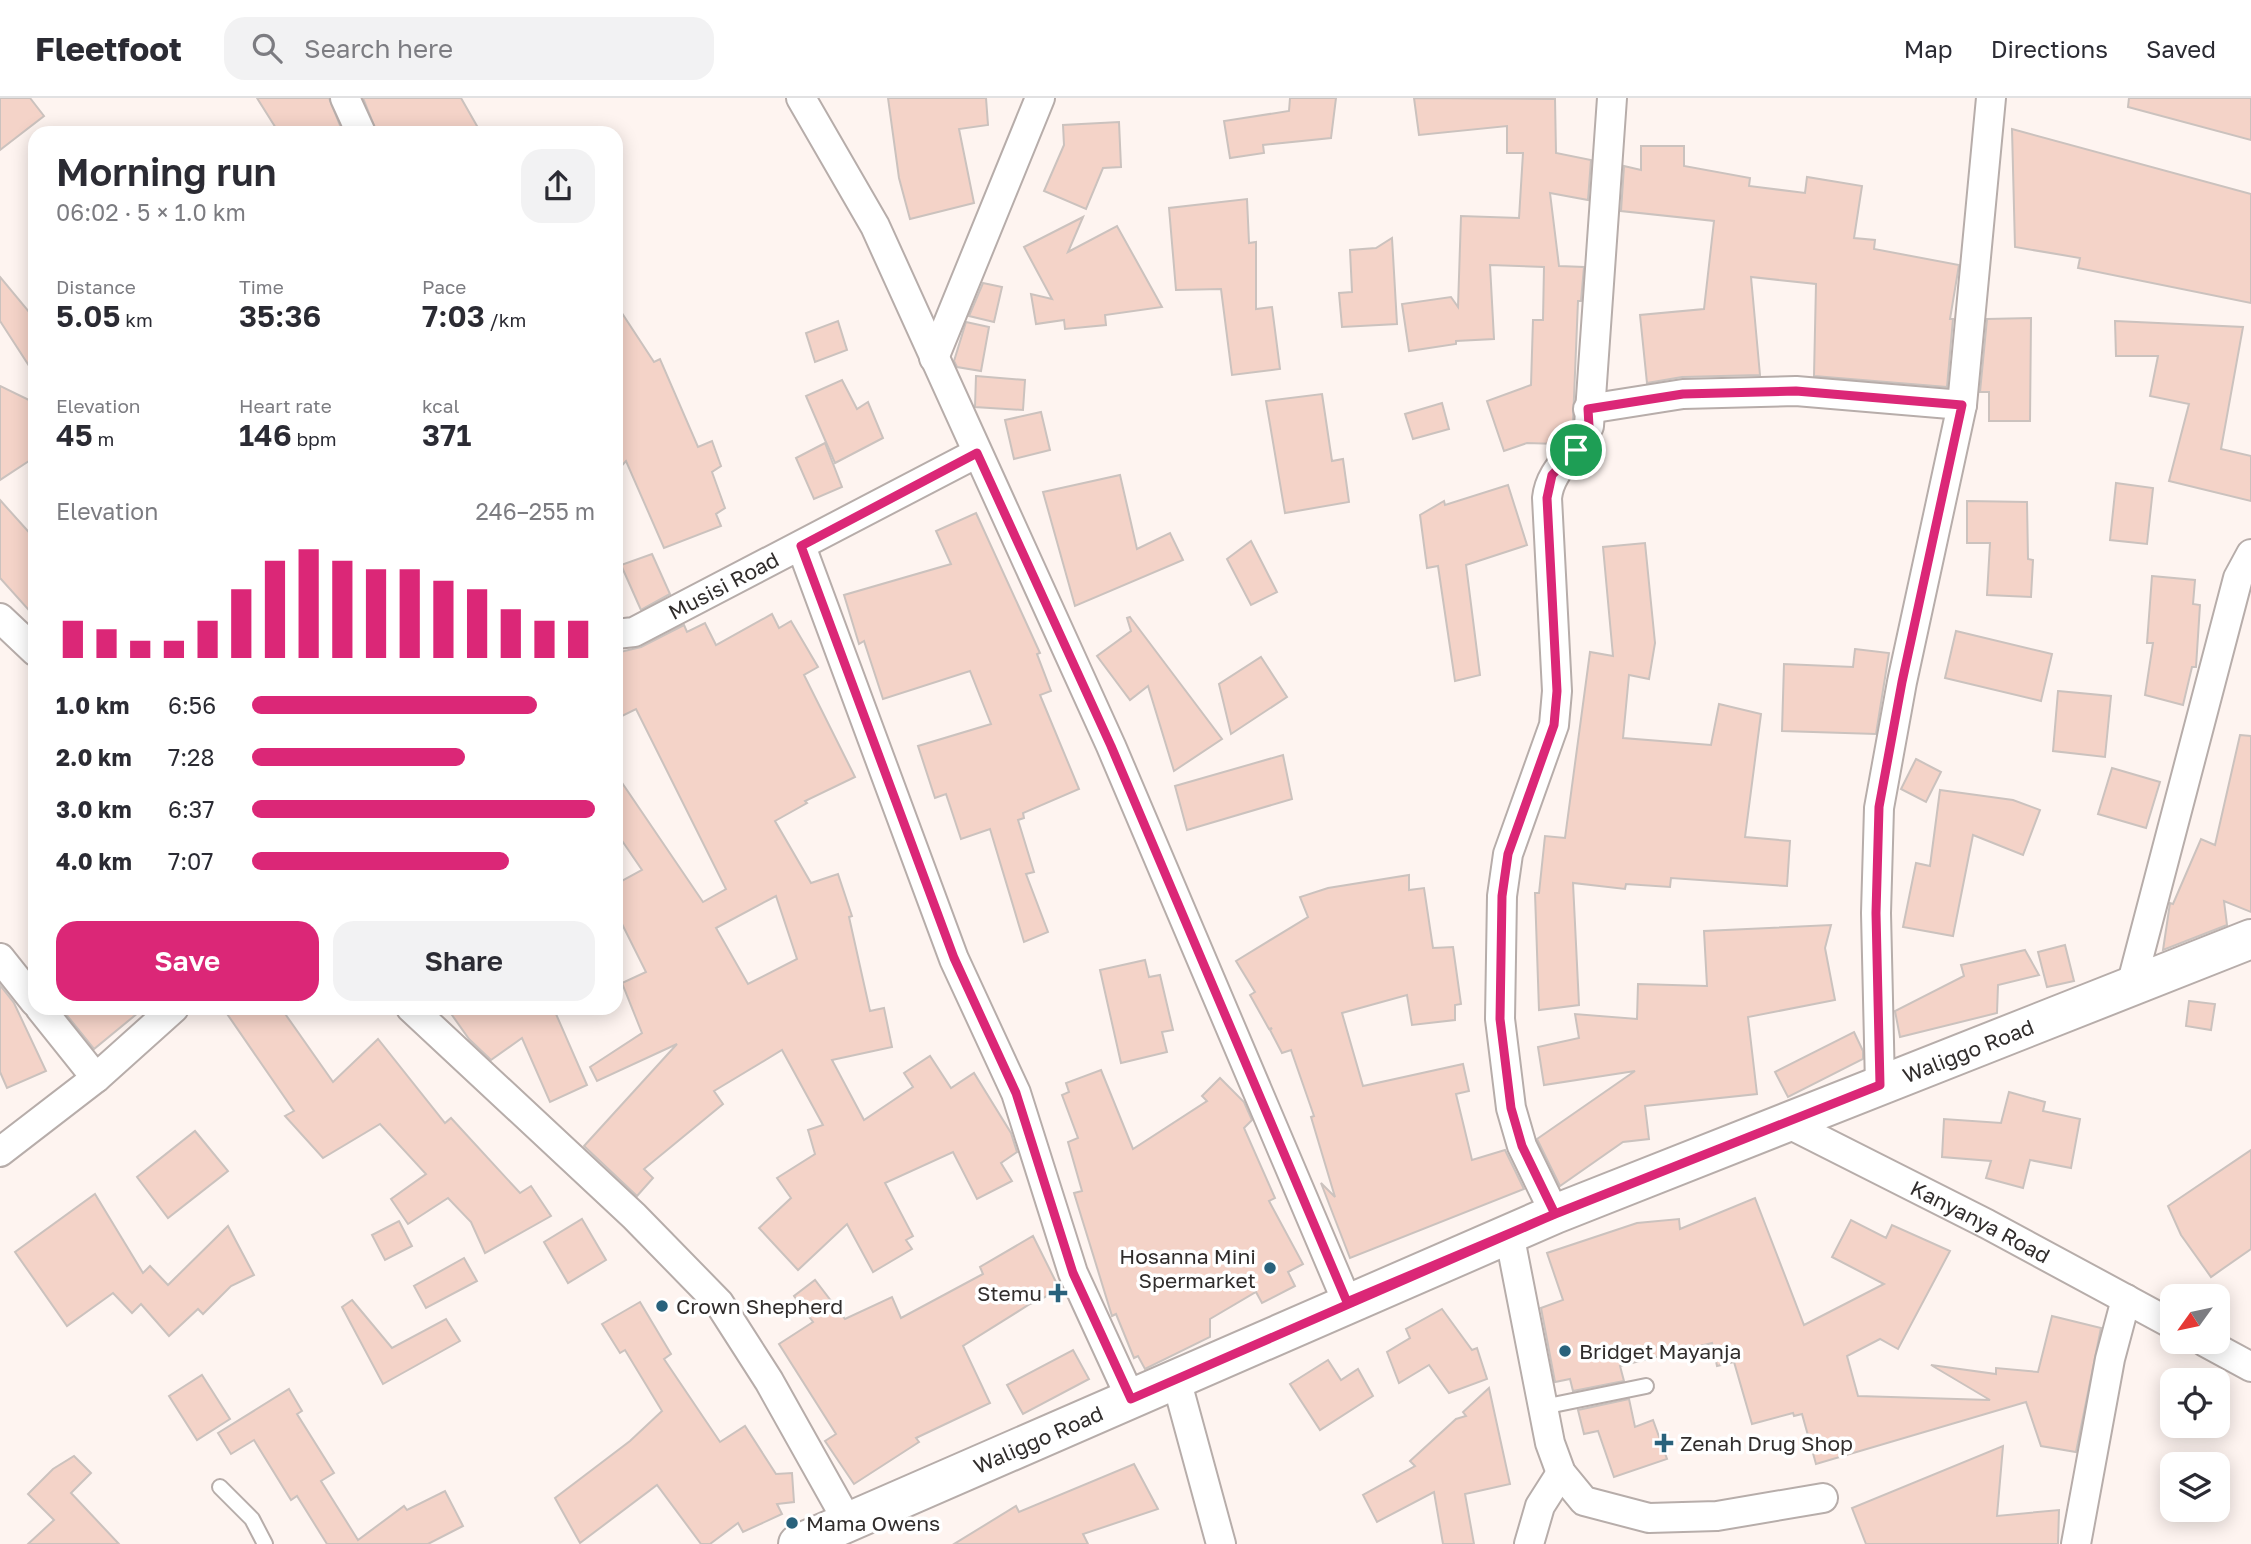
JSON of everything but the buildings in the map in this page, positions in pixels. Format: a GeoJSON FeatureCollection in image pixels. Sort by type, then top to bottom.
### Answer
{"type":"FeatureCollection","features":[{"type":"Feature","properties":{"kind":"street"},"geometry":{"type":"LineString","coordinates":[[345,98],[358,126]]}},
{"type":"Feature","properties":{"kind":"street"},"geometry":{"type":"LineString","coordinates":[[801,98],[875,226],[1111,746],[1347,1302]]}},
{"type":"Feature","properties":{"kind":"street"},"geometry":{"type":"LineString","coordinates":[[934,358],[1040,98]]}},
{"type":"Feature","properties":{"kind":"street"},"geometry":{"type":"LineString","coordinates":[[1555,1214],[1522,1146],[1511,1108],[1500,1019],[1502,896],[1508,854],[1554,725],[1557,691],[1548,485],[1552,475],[1583,439],[1589,426],[1588,409],[1612,98]]}},
{"type":"Feature","properties":{"kind":"street"},"geometry":{"type":"LineString","coordinates":[[1880,1085],[1876,913],[1879,807],[1902,682],[1962,405],[1991,98]]}},
{"type":"Feature","properties":{"kind":"street"},"geometry":{"type":"LineString","coordinates":[[1588,409],[1683,394],[1796,391],[1962,405]]}},
{"type":"Feature","properties":{"kind":"street","name":"Musisi Road"},"geometry":{"type":"LineString","coordinates":[[623,633],[634,632],[977,453]]}},
{"type":"Feature","properties":{"kind":"street"},"geometry":{"type":"LineString","coordinates":[[801,546],[954,958],[1016,1093],[1073,1273],[1131,1399]]}},
{"type":"Feature","properties":{"kind":"street"},"geometry":{"type":"LineString","coordinates":[[2131,986],[2238,578],[2251,554]]}},
{"type":"Feature","properties":{"kind":"street"},"geometry":{"type":"LineString","coordinates":[[0,618],[28,645]]}},
{"type":"Feature","properties":{"kind":"street","name":"Waliggo Road"},"geometry":{"type":"LineString","coordinates":[[798,1544],[1509,1233],[2251,939]]}},
{"type":"Feature","properties":{"kind":"street"},"geometry":{"type":"LineString","coordinates":[[0,958],[28,993]]}},
{"type":"Feature","properties":{"kind":"street"},"geometry":{"type":"LineString","coordinates":[[46,1015],[96,1078]]}},
{"type":"Feature","properties":{"kind":"street"},"geometry":{"type":"LineString","coordinates":[[0,1152],[96,1078],[166,1015]]}},
{"type":"Feature","properties":{"kind":"street"},"geometry":{"type":"LineString","coordinates":[[419,1015],[634,1216],[719,1303],[769,1381],[848,1522]]}},
{"type":"Feature","properties":{"kind":"street","name":"Kanyanya Road"},"geometry":{"type":"LineString","coordinates":[[1787,1123],[1987,1224],[2160,1317]]}},
{"type":"Feature","properties":{"kind":"street"},"geometry":{"type":"LineString","coordinates":[[1509,1233],[1550,1443],[1562,1473],[1584,1501],[1649,1518],[1717,1516],[1823,1498]]}},
{"type":"Feature","properties":{"kind":"street"},"geometry":{"type":"LineString","coordinates":[[2076,1544],[2110,1359],[2126,1299]]}},
{"type":"Feature","properties":{"kind":"street"},"geometry":{"type":"LineString","coordinates":[[2227,1354],[2251,1367]]}},
{"type":"Feature","properties":{"kind":"street"},"geometry":{"type":"LineString","coordinates":[[1176,1379],[1221,1544]]}},
{"type":"Feature","properties":{"kind":"street"},"geometry":{"type":"LineString","coordinates":[[1529,1544],[1540,1506],[1562,1473]]}},
{"type":"Feature","properties":{"kind":"lane"},"geometry":{"type":"LineString","coordinates":[[1543,1407],[1646,1386]]}},
{"type":"Feature","properties":{"kind":"lane"},"geometry":{"type":"LineString","coordinates":[[220,1487],[251,1519],[265,1544]]}},
{"type":"Feature","properties":{"kind":"place","name":"Hosanna Mini Spermarket"},"geometry":{"type":"Point","coordinates":[1270,1268]}},
{"type":"Feature","properties":{"kind":"place","name":"Stemu"},"geometry":{"type":"Point","coordinates":[1058,1293]}},
{"type":"Feature","properties":{"kind":"place","name":"Crown Shepherd"},"geometry":{"type":"Point","coordinates":[662,1306]}},
{"type":"Feature","properties":{"kind":"place","name":"Bridget Mayanja"},"geometry":{"type":"Point","coordinates":[1565,1351]}},
{"type":"Feature","properties":{"kind":"place","name":"Zenah Drug Shop"},"geometry":{"type":"Point","coordinates":[1664,1443]}},
{"type":"Feature","properties":{"kind":"place","name":"Mama Owens"},"geometry":{"type":"Point","coordinates":[792,1523]}},
{"type":"Feature","properties":{"kind":"route"},"geometry":{"type":"LineString","coordinates":[[1576,450],[1552,475],[1548,485],[1557,691],[1554,725],[1508,854],[1502,896],[1500,1019],[1511,1108],[1522,1146],[1555,1214],[1347,1302],[1131,1399],[1073,1273],[1016,1093],[954,958],[906,835],[872,730],[801,546],[977,453],[1111,746],[1347,1302],[1437,1264],[1555,1214],[1880,1085],[1876,913],[1879,807],[1902,682],[1962,405],[1796,391],[1683,394],[1588,409],[1589,426],[1576,450]]}}]}
